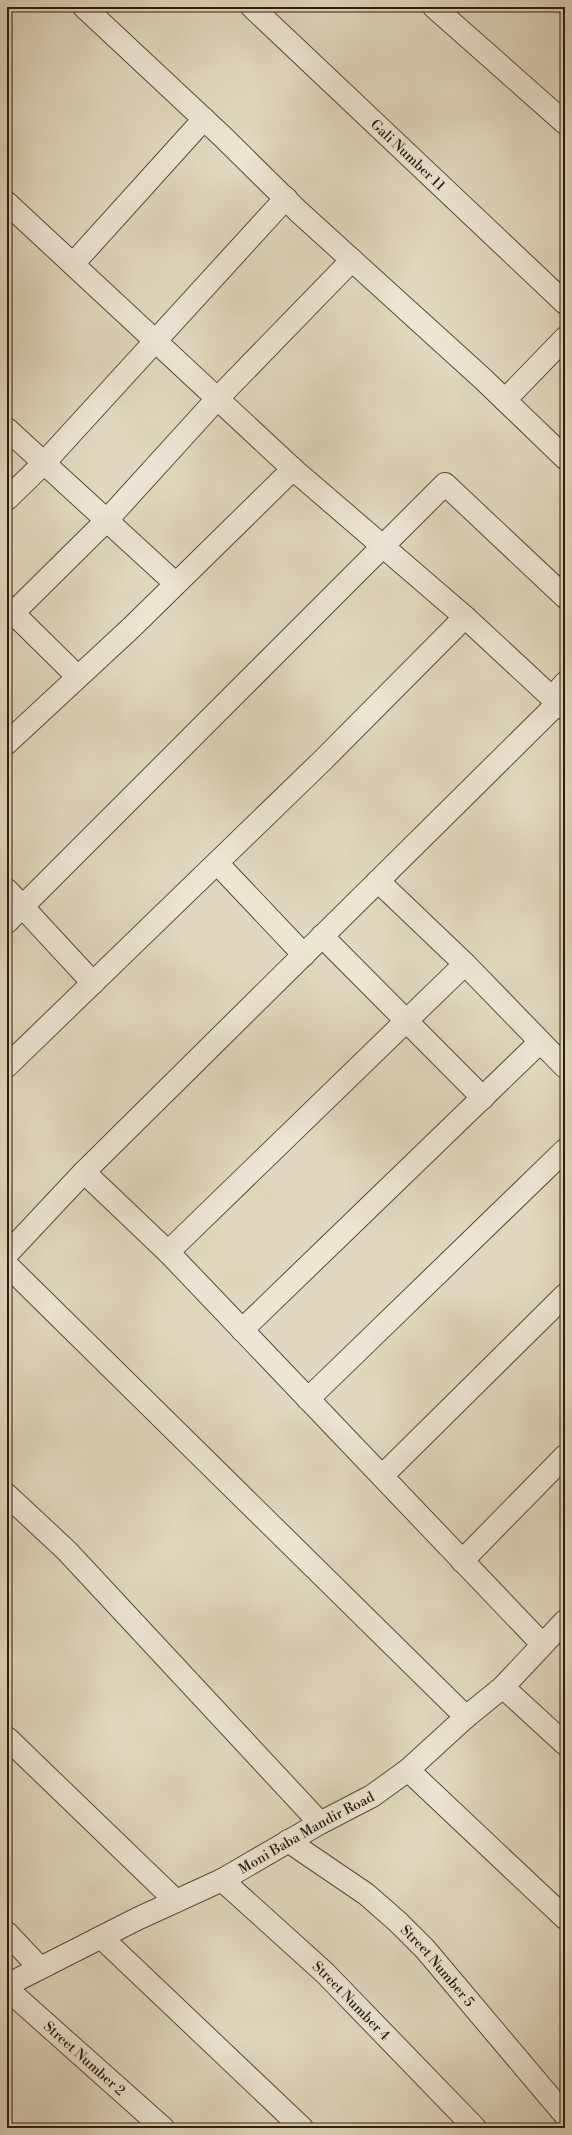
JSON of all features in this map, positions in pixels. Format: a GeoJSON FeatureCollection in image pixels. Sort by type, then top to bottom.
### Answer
{"type":"FeatureCollection","features":[{"type":"Feature","properties":{"kind":"street"},"geometry":{"type":"LineString","coordinates":[[84,7],[352,260],[505,400],[565,458]]}},
{"type":"Feature","properties":{"kind":"street","name":"Gali Number 11"},"geometry":{"type":"LineString","coordinates":[[252,7],[565,303]]}},
{"type":"Feature","properties":{"kind":"street"},"geometry":{"type":"LineString","coordinates":[[434,7],[565,123]]}},
{"type":"Feature","properties":{"kind":"street"},"geometry":{"type":"LineString","coordinates":[[73,264],[204,119]]}},
{"type":"Feature","properties":{"kind":"street"},"geometry":{"type":"LineString","coordinates":[[7,499],[44,462],[156,342],[286,198]]}},
{"type":"Feature","properties":{"kind":"street"},"geometry":{"type":"LineString","coordinates":[[7,203],[293,469],[465,617],[561,697],[556,705],[84,1172],[7,1254]]}},
{"type":"Feature","properties":{"kind":"street"},"geometry":{"type":"LineString","coordinates":[[76,676],[9,613],[107,520],[217,399],[352,260]]}},
{"type":"Feature","properties":{"kind":"street"},"geometry":{"type":"LineString","coordinates":[[505,400],[565,338]]}},
{"type":"Feature","properties":{"kind":"street"},"geometry":{"type":"LineString","coordinates":[[7,428],[175,583]]}},
{"type":"Feature","properties":{"kind":"street"},"geometry":{"type":"LineString","coordinates":[[7,742],[76,676],[130,628],[293,469]]}},
{"type":"Feature","properties":{"kind":"street"},"geometry":{"type":"LineString","coordinates":[[7,922],[445,484],[565,597]]}},
{"type":"Feature","properties":{"kind":"street"},"geometry":{"type":"LineString","coordinates":[[7,1066],[323,760],[465,617]]}},
{"type":"Feature","properties":{"kind":"street"},"geometry":{"type":"LineString","coordinates":[[217,863],[304,955]]}},
{"type":"Feature","properties":{"kind":"street"},"geometry":{"type":"LineString","coordinates":[[378,882],[465,964],[565,1067]]}},
{"type":"Feature","properties":{"kind":"street"},"geometry":{"type":"LineString","coordinates":[[7,890],[93,982]]}},
{"type":"Feature","properties":{"kind":"street"},"geometry":{"type":"LineString","coordinates":[[322,936],[483,1098]]}},
{"type":"Feature","properties":{"kind":"street"},"geometry":{"type":"LineString","coordinates":[[168,1252],[465,964]]}},
{"type":"Feature","properties":{"kind":"street"},"geometry":{"type":"LineString","coordinates":[[242,1330],[540,1042]]}},
{"type":"Feature","properties":{"kind":"street"},"geometry":{"type":"LineString","coordinates":[[308,1399],[565,1150]]}},
{"type":"Feature","properties":{"kind":"street"},"geometry":{"type":"LineString","coordinates":[[84,1172],[168,1252],[542,1644]]}},
{"type":"Feature","properties":{"kind":"street"},"geometry":{"type":"LineString","coordinates":[[7,1265],[466,1717]]}},
{"type":"Feature","properties":{"kind":"street"},"geometry":{"type":"LineString","coordinates":[[382,1476],[565,1295]]}},
{"type":"Feature","properties":{"kind":"street"},"geometry":{"type":"LineString","coordinates":[[462,1561],[565,1456]]}},
{"type":"Feature","properties":{"kind":"street"},"geometry":{"type":"LineString","coordinates":[[7,1495],[67,1550],[320,1823]]}},
{"type":"Feature","properties":{"kind":"street","name":"Moni Baba Mandir Road"},"geometry":{"type":"LineString","coordinates":[[7,1985],[39,1967],[222,1880],[320,1823],[372,1796],[408,1770],[466,1717],[503,1687],[565,1621]]}},
{"type":"Feature","properties":{"kind":"street"},"geometry":{"type":"LineString","coordinates":[[503,1687],[565,1744]]}},
{"type":"Feature","properties":{"kind":"street"},"geometry":{"type":"LineString","coordinates":[[7,1738],[176,1901]]}},
{"type":"Feature","properties":{"kind":"street"},"geometry":{"type":"LineString","coordinates":[[408,1770],[565,1918]]}},
{"type":"Feature","properties":{"kind":"street","name":"Street Number 5"},"geometry":{"type":"LineString","coordinates":[[288,1841],[366,1894],[398,1922],[425,1949],[565,2114]]}},
{"type":"Feature","properties":{"kind":"street","name":"Street Number 4"},"geometry":{"type":"LineString","coordinates":[[222,1880],[325,1973],[475,2128]]}},
{"type":"Feature","properties":{"kind":"street"},"geometry":{"type":"LineString","coordinates":[[7,1933],[39,1967]]}},
{"type":"Feature","properties":{"kind":"street"},"geometry":{"type":"LineString","coordinates":[[102,1938],[302,2128]]}},
{"type":"Feature","properties":{"kind":"street","name":"Street Number 2"},"geometry":{"type":"LineString","coordinates":[[7,1989],[162,2128]]}}]}
